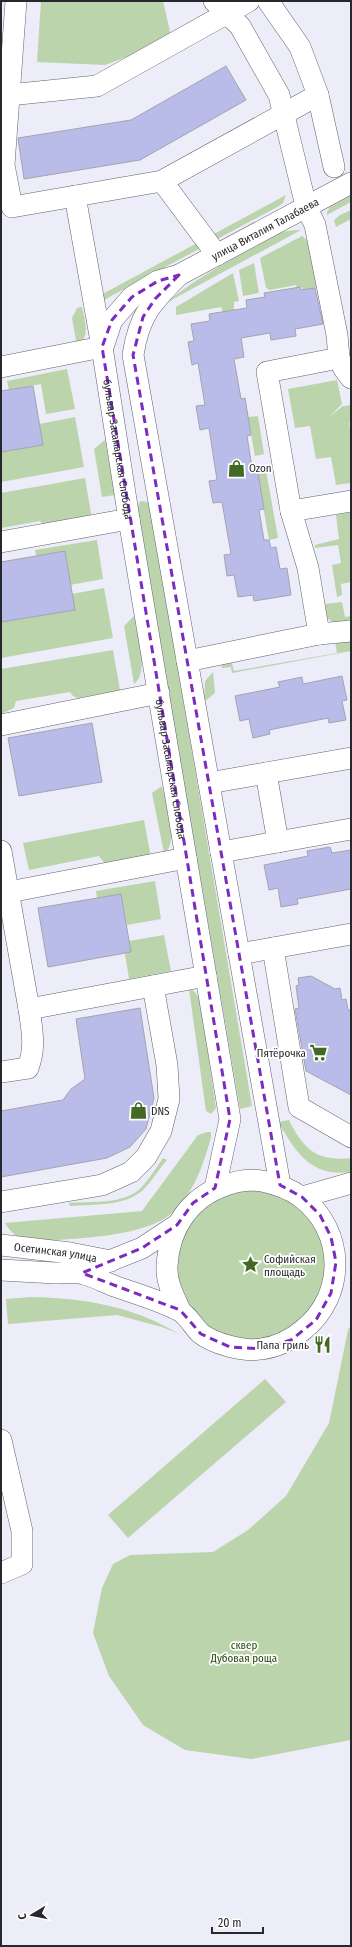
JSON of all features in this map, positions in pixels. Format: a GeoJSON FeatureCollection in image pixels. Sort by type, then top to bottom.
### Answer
{"type":"FeatureCollection","features":[{"type":"Feature","properties":{"kind":"street"},"geometry":{"type":"LineString","coordinates":[[16,1],[4,165],[12,207],[162,181],[318,95]]}},
{"type":"Feature","properties":{"kind":"street"},"geometry":{"type":"LineString","coordinates":[[9,96],[97,86],[221,7],[249,1]]}},
{"type":"Feature","properties":{"kind":"street"},"geometry":{"type":"LineString","coordinates":[[268,1],[300,47],[318,95],[334,167]]}},
{"type":"Feature","properties":{"kind":"street"},"geometry":{"type":"LineString","coordinates":[[221,7],[240,26],[279,95],[306,206],[315,225],[344,335],[339,358],[344,369],[351,378]]}},
{"type":"Feature","properties":{"kind":"street"},"geometry":{"type":"LineString","coordinates":[[162,181],[217,255]]}},
{"type":"Feature","properties":{"kind":"street","name":"улица Виталия Талабаева"},"geometry":{"type":"LineString","coordinates":[[180,275],[351,183]]}},
{"type":"Feature","properties":{"kind":"street","name":"бульвар Засамарская Слобода"},"geometry":{"type":"LineString","coordinates":[[75,196],[103,353],[129,519],[230,1119],[215,1188]]}},
{"type":"Feature","properties":{"kind":"street"},"geometry":{"type":"LineString","coordinates":[[103,353],[112,320],[132,297],[158,282],[180,275]]}},
{"type":"Feature","properties":{"kind":"street"},"geometry":{"type":"LineString","coordinates":[[180,275],[155,299],[142,318],[136,337],[133,355],[280,1185]]}},
{"type":"Feature","properties":{"kind":"street"},"geometry":{"type":"LineString","coordinates":[[1,367],[103,353],[133,355]]}},
{"type":"Feature","properties":{"kind":"street"},"geometry":{"type":"LineString","coordinates":[[319,634],[308,568],[291,511],[267,372],[339,358]]}},
{"type":"Feature","properties":{"kind":"street"},"geometry":{"type":"LineString","coordinates":[[291,511],[351,501]]}},
{"type":"Feature","properties":{"kind":"street"},"geometry":{"type":"LineString","coordinates":[[1,542],[129,519]]}},
{"type":"Feature","properties":{"kind":"street"},"geometry":{"type":"LineString","coordinates":[[187,661],[319,634],[351,631]]}},
{"type":"Feature","properties":{"kind":"street"},"geometry":{"type":"LineString","coordinates":[[1,724],[159,693]]}},
{"type":"Feature","properties":{"kind":"street"},"geometry":{"type":"LineString","coordinates":[[209,783],[351,758]]}},
{"type":"Feature","properties":{"kind":"street"},"geometry":{"type":"LineString","coordinates":[[266,773],[278,842]]}},
{"type":"Feature","properties":{"kind":"street"},"geometry":{"type":"LineString","coordinates":[[221,852],[351,829]]}},
{"type":"Feature","properties":{"kind":"street"},"geometry":{"type":"LineString","coordinates":[[1,851],[33,1032],[33,1054],[28,1068],[1,1072]]}},
{"type":"Feature","properties":{"kind":"street"},"geometry":{"type":"LineString","coordinates":[[9,892],[186,858]]}},
{"type":"Feature","properties":{"kind":"street"},"geometry":{"type":"LineString","coordinates":[[239,954],[351,934]]}},
{"type":"Feature","properties":{"kind":"street"},"geometry":{"type":"LineString","coordinates":[[273,948],[299,1107],[351,1137]]}},
{"type":"Feature","properties":{"kind":"street"},"geometry":{"type":"LineString","coordinates":[[29,1009],[206,976]]}},
{"type":"Feature","properties":{"kind":"street"},"geometry":{"type":"LineString","coordinates":[[1,1202],[102,1185],[131,1172],[146,1157],[161,1131],[169,1099],[167,1065],[153,986]]}},
{"type":"Feature","properties":{"kind":"street"},"geometry":{"type":"LineString","coordinates":[[258,1181],[280,1185],[302,1197],[320,1215],[343,1256],[331,1293],[316,1320],[291,1340],[261,1350],[230,1347],[201,1334],[180,1310],[170,1290],[167,1268],[169,1246],[177,1225],[193,1204],[215,1188],[236,1182],[258,1181]]}},
{"type":"Feature","properties":{"kind":"street"},"geometry":{"type":"LineString","coordinates":[[302,1197],[351,1183]]}},
{"type":"Feature","properties":{"kind":"street"},"geometry":{"type":"LineString","coordinates":[[302,1197],[351,1191]]}},
{"type":"Feature","properties":{"kind":"street","name":"Осетинская улица"},"geometry":{"type":"LineString","coordinates":[[82,1273],[142,1248],[177,1225]]}},
{"type":"Feature","properties":{"kind":"street","name":"Осетинская улица"},"geometry":{"type":"LineString","coordinates":[[1,1245],[70,1253],[111,1261]]}},
{"type":"Feature","properties":{"kind":"street","name":"Осетинская улица"},"geometry":{"type":"LineString","coordinates":[[1,1270],[82,1273],[180,1310]]}},
{"type":"Feature","properties":{"kind":"street"},"geometry":{"type":"LineString","coordinates":[[1,1440],[6,1488],[22,1531],[22,1564],[1,1573]]}},
{"type":"Feature","properties":{"kind":"highlighted area"},"geometry":{"type":"Polygon","coordinates":[[[179,275],[155,299],[143,317],[133,355],[280,1185],[302,1197],[320,1215],[331,1237],[336,1262],[331,1293],[316,1320],[291,1340],[261,1349],[230,1347],[201,1334],[180,1310],[82,1273],[142,1248],[177,1225],[193,1203],[215,1188],[230,1119],[102,347],[112,320],[132,297],[158,281],[179,275]]]}},
{"type":"Feature","properties":{"kind":"green space"},"geometry":{"type":"Polygon","coordinates":[[[41,1],[163,1],[172,40],[105,65],[37,62],[41,1]]]}},
{"type":"Feature","properties":{"kind":"green space"},"geometry":{"type":"Polygon","coordinates":[[[286,195],[283,203],[279,206],[100,302],[97,297],[286,195]]]}},
{"type":"Feature","properties":{"kind":"green space"},"geometry":{"type":"Polygon","coordinates":[[[351,196],[351,202],[327,215],[330,207],[351,196]]]}},
{"type":"Feature","properties":{"kind":"green space"},"geometry":{"type":"Polygon","coordinates":[[[351,210],[351,219],[336,227],[334,220],[340,215],[351,210]]]}},
{"type":"Feature","properties":{"kind":"green space"},"geometry":{"type":"Polygon","coordinates":[[[301,230],[166,303],[193,283],[237,256],[282,232],[301,230]]]}},
{"type":"Feature","properties":{"kind":"green space"},"geometry":{"type":"Polygon","coordinates":[[[302,236],[310,243],[319,287],[303,290],[302,287],[297,288],[296,285],[270,290],[266,288],[260,258],[302,236]]]}},
{"type":"Feature","properties":{"kind":"green space"},"geometry":{"type":"Polygon","coordinates":[[[254,263],[259,293],[243,296],[239,270],[254,263]]]}},
{"type":"Feature","properties":{"kind":"green space"},"geometry":{"type":"Polygon","coordinates":[[[233,273],[239,301],[234,302],[234,310],[223,312],[221,307],[176,315],[176,307],[233,273]]]}},
{"type":"Feature","properties":{"kind":"green space"},"geometry":{"type":"Polygon","coordinates":[[[82,307],[86,333],[84,338],[77,346],[72,318],[77,308],[82,307]]]}},
{"type":"Feature","properties":{"kind":"green space"},"geometry":{"type":"Polygon","coordinates":[[[67,369],[75,409],[46,414],[41,384],[9,390],[7,381],[67,369]]]}},
{"type":"Feature","properties":{"kind":"green space"},"geometry":{"type":"Polygon","coordinates":[[[337,380],[342,404],[329,417],[343,406],[351,405],[351,423],[349,423],[351,434],[351,483],[336,485],[331,457],[316,459],[310,426],[295,428],[288,389],[337,380]]]}},
{"type":"Feature","properties":{"kind":"green space"},"geometry":{"type":"Polygon","coordinates":[[[258,416],[264,454],[255,456],[248,417],[258,416]]]}},
{"type":"Feature","properties":{"kind":"green space"},"geometry":{"type":"Polygon","coordinates":[[[75,417],[84,467],[1,482],[1,452],[39,424],[75,417]]]}},
{"type":"Feature","properties":{"kind":"green space"},"geometry":{"type":"Polygon","coordinates":[[[105,440],[115,495],[102,497],[94,449],[105,440]]]}},
{"type":"Feature","properties":{"kind":"green space"},"geometry":{"type":"Polygon","coordinates":[[[265,465],[278,538],[269,540],[256,466],[265,465]]]}},
{"type":"Feature","properties":{"kind":"green space"},"geometry":{"type":"Polygon","coordinates":[[[85,478],[92,519],[43,525],[40,521],[1,528],[1,493],[85,478]]]}},
{"type":"Feature","properties":{"kind":"green space"},"geometry":{"type":"Polygon","coordinates":[[[141,501],[148,502],[150,505],[252,1106],[240,1109],[137,509],[141,501]]]}},
{"type":"Feature","properties":{"kind":"green space"},"geometry":{"type":"Polygon","coordinates":[[[351,512],[351,582],[341,584],[342,595],[337,597],[332,565],[341,563],[338,545],[315,548],[315,545],[339,539],[336,515],[351,512]]]}},
{"type":"Feature","properties":{"kind":"green space"},"geometry":{"type":"Polygon","coordinates":[[[97,540],[103,579],[70,585],[65,551],[36,556],[35,550],[97,540]]]}},
{"type":"Feature","properties":{"kind":"green space"},"geometry":{"type":"Polygon","coordinates":[[[104,588],[113,638],[1,658],[1,622],[75,610],[72,594],[104,588]]]}},
{"type":"Feature","properties":{"kind":"green space"},"geometry":{"type":"Polygon","coordinates":[[[342,602],[345,617],[351,616],[351,620],[332,622],[327,618],[325,604],[342,602]]]}},
{"type":"Feature","properties":{"kind":"green space"},"geometry":{"type":"Polygon","coordinates":[[[134,616],[140,642],[142,662],[139,679],[134,684],[124,626],[134,616]]]}},
{"type":"Feature","properties":{"kind":"green space"},"geometry":{"type":"Polygon","coordinates":[[[350,638],[351,651],[232,673],[231,667],[222,668],[221,665],[224,661],[231,660],[234,671],[337,653],[335,641],[350,638]]]}},
{"type":"Feature","properties":{"kind":"green space"},"geometry":{"type":"Polygon","coordinates":[[[113,650],[120,690],[78,698],[73,696],[70,692],[16,701],[14,708],[1,714],[1,669],[113,650]]]}},
{"type":"Feature","properties":{"kind":"green space"},"geometry":{"type":"Polygon","coordinates":[[[213,672],[215,693],[204,702],[205,681],[213,672]]]}},
{"type":"Feature","properties":{"kind":"green space"},"geometry":{"type":"Polygon","coordinates":[[[162,786],[169,811],[171,832],[169,848],[164,853],[152,793],[162,786]]]}},
{"type":"Feature","properties":{"kind":"green space"},"geometry":{"type":"Polygon","coordinates":[[[144,820],[151,858],[106,865],[99,856],[29,870],[23,843],[144,820]]]}},
{"type":"Feature","properties":{"kind":"green space"},"geometry":{"type":"Polygon","coordinates":[[[155,881],[161,919],[127,925],[121,894],[97,898],[96,891],[155,881]]]}},
{"type":"Feature","properties":{"kind":"green space"},"geometry":{"type":"Polygon","coordinates":[[[164,935],[171,971],[129,979],[125,954],[131,952],[129,941],[164,935]]]}},
{"type":"Feature","properties":{"kind":"green space"},"geometry":{"type":"Polygon","coordinates":[[[189,989],[194,991],[200,999],[216,1108],[211,1114],[206,1111],[189,989]]]}},
{"type":"Feature","properties":{"kind":"green space"},"geometry":{"type":"Polygon","coordinates":[[[289,1120],[300,1139],[312,1151],[329,1158],[351,1158],[351,1172],[337,1173],[325,1171],[315,1167],[306,1160],[292,1144],[278,1122],[289,1120]]]}},
{"type":"Feature","properties":{"kind":"green space"},"geometry":{"type":"Polygon","coordinates":[[[211,1132],[211,1137],[205,1157],[192,1187],[187,1196],[173,1212],[160,1221],[144,1228],[106,1236],[30,1242],[16,1235],[5,1223],[142,1211],[198,1135],[211,1132]]]}},
{"type":"Feature","properties":{"kind":"green space"},"geometry":{"type":"Polygon","coordinates":[[[163,1158],[167,1160],[147,1186],[137,1195],[109,1204],[70,1206],[69,1203],[116,1200],[134,1193],[144,1185],[163,1158]]]}},
{"type":"Feature","properties":{"kind":"green space","name":"Софийская площадь"},"geometry":{"type":"Polygon","coordinates":[[[251,1190],[273,1193],[293,1203],[304,1212],[313,1223],[323,1243],[326,1265],[323,1287],[313,1307],[304,1318],[293,1327],[273,1337],[251,1340],[229,1337],[209,1327],[198,1318],[189,1307],[179,1287],[176,1265],[179,1243],[189,1223],[198,1212],[209,1203],[229,1193],[251,1190]]]}},
{"type":"Feature","properties":{"kind":"green space"},"geometry":{"type":"Polygon","coordinates":[[[31,1297],[70,1299],[108,1305],[126,1310],[162,1324],[179,1334],[162,1327],[117,1315],[8,1324],[6,1299],[31,1297]]]}},
{"type":"Feature","properties":{"kind":"green space","name":"сквер Дубовая роща"},"geometry":{"type":"Polygon","coordinates":[[[351,1325],[351,1740],[251,1759],[185,1750],[143,1725],[109,1676],[93,1633],[102,1588],[113,1564],[130,1555],[213,1552],[248,1530],[286,1496],[329,1423],[348,1330],[351,1325]]]}},
{"type":"Feature","properties":{"kind":"green space"},"geometry":{"type":"Polygon","coordinates":[[[265,1379],[286,1402],[128,1538],[108,1515],[265,1379]]]}},
{"type":"Feature","properties":{"kind":"building"},"geometry":{"type":"Polygon","coordinates":[[[226,66],[246,100],[140,160],[24,179],[18,138],[131,120],[226,66]]]}},
{"type":"Feature","properties":{"kind":"building"},"geometry":{"type":"Polygon","coordinates":[[[300,287],[301,290],[315,288],[323,324],[295,329],[296,336],[271,340],[270,333],[241,338],[244,357],[234,359],[241,399],[245,398],[251,435],[247,436],[253,474],[258,473],[264,509],[259,510],[264,540],[269,540],[271,548],[276,547],[280,569],[287,568],[291,595],[254,601],[253,595],[238,597],[234,575],[227,576],[224,555],[231,554],[222,502],[213,503],[209,481],[217,480],[209,428],[200,430],[196,406],[205,405],[198,363],[192,365],[188,342],[194,341],[191,324],[210,321],[209,314],[247,308],[246,300],[265,297],[264,293],[300,287]]]}},
{"type":"Feature","properties":{"kind":"building"},"geometry":{"type":"Polygon","coordinates":[[[33,386],[43,445],[1,452],[1,391],[33,386]]]}},
{"type":"Feature","properties":{"kind":"building"},"geometry":{"type":"Polygon","coordinates":[[[65,551],[75,610],[1,622],[1,562],[65,551]]]}},
{"type":"Feature","properties":{"kind":"building"},"geometry":{"type":"Polygon","coordinates":[[[342,676],[347,700],[342,701],[346,720],[329,723],[328,718],[269,730],[270,734],[253,738],[249,719],[240,721],[235,696],[280,687],[278,682],[302,677],[303,684],[342,676]]]}},
{"type":"Feature","properties":{"kind":"building"},"geometry":{"type":"Polygon","coordinates":[[[92,723],[102,782],[19,796],[8,738],[92,723]]]}},
{"type":"Feature","properties":{"kind":"building"},"geometry":{"type":"Polygon","coordinates":[[[330,847],[332,853],[351,850],[351,889],[297,899],[298,904],[281,907],[278,888],[269,890],[264,865],[308,856],[307,851],[330,847]]]}},
{"type":"Feature","properties":{"kind":"building"},"geometry":{"type":"Polygon","coordinates":[[[121,894],[131,952],[48,967],[38,908],[121,894]]]}},
{"type":"Feature","properties":{"kind":"building"},"geometry":{"type":"Polygon","coordinates":[[[311,976],[335,989],[340,988],[342,1000],[346,999],[348,1010],[351,1010],[351,1095],[306,1071],[295,1009],[299,1008],[296,986],[299,985],[298,978],[311,976]]]}},
{"type":"Feature","properties":{"kind":"building"},"geometry":{"type":"Polygon","coordinates":[[[140,1008],[154,1098],[146,1129],[130,1147],[107,1158],[1,1177],[1,1111],[63,1100],[71,1089],[85,1079],[76,1019],[140,1008]]]}},
{"type":"Feature","properties":{"kind":"place","name":"Ozon"},"geometry":{"type":"Point","coordinates":[236,468]}},
{"type":"Feature","properties":{"kind":"place","name":"Пятёрочка"},"geometry":{"type":"Point","coordinates":[319,1053]}},
{"type":"Feature","properties":{"kind":"place","name":"DNS"},"geometry":{"type":"Point","coordinates":[138,1111]}},
{"type":"Feature","properties":{"kind":"place","name":"Софийская площадь"},"geometry":{"type":"Point","coordinates":[251,1265]}},
{"type":"Feature","properties":{"kind":"place","name":"Папа гриль"},"geometry":{"type":"Point","coordinates":[322,1345]}}]}
